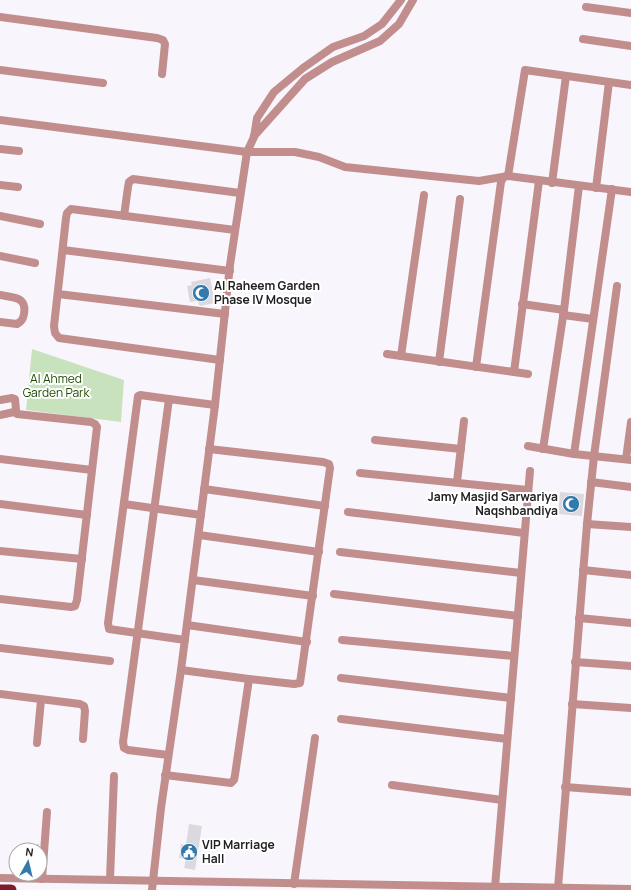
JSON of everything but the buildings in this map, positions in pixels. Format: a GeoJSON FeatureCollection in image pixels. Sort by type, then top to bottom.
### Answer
{"type":"FeatureCollection","features":[{"type":"Feature","properties":{"kind":"highway"},"geometry":{"type":"LineString","coordinates":[[0,890],[11,890]]}},
{"type":"Feature","properties":{"kind":"street"},"geometry":{"type":"LineString","coordinates":[[152,890],[168,755],[199,534],[235,230],[247,152],[254,137],[257,118],[274,92],[303,68],[333,48],[364,36],[382,24],[401,0]]}},
{"type":"Feature","properties":{"kind":"street"},"geometry":{"type":"LineString","coordinates":[[254,137],[305,79],[332,62],[380,41],[398,24],[413,0]]}},
{"type":"Feature","properties":{"kind":"street"},"geometry":{"type":"LineString","coordinates":[[586,7],[631,13]]}},
{"type":"Feature","properties":{"kind":"street"},"geometry":{"type":"LineString","coordinates":[[0,17],[163,40],[165,44],[162,74]]}},
{"type":"Feature","properties":{"kind":"street"},"geometry":{"type":"LineString","coordinates":[[583,39],[631,46]]}},
{"type":"Feature","properties":{"kind":"street"},"geometry":{"type":"LineString","coordinates":[[0,70],[104,83]]}},
{"type":"Feature","properties":{"kind":"street"},"geometry":{"type":"LineString","coordinates":[[476,367],[501,182],[505,177],[525,70],[631,85]]}},
{"type":"Feature","properties":{"kind":"street"},"geometry":{"type":"LineString","coordinates":[[552,183],[566,76]]}},
{"type":"Feature","properties":{"kind":"street"},"geometry":{"type":"LineString","coordinates":[[596,188],[609,82]]}},
{"type":"Feature","properties":{"kind":"street"},"geometry":{"type":"LineString","coordinates":[[0,120],[247,152],[295,152],[320,157],[345,167],[479,181],[505,177],[631,192]]}},
{"type":"Feature","properties":{"kind":"street"},"geometry":{"type":"LineString","coordinates":[[0,149],[19,152]]}},
{"type":"Feature","properties":{"kind":"street"},"geometry":{"type":"LineString","coordinates":[[124,216],[128,186],[129,182],[133,179],[240,193]]}},
{"type":"Feature","properties":{"kind":"street"},"geometry":{"type":"LineString","coordinates":[[514,372],[539,181]]}},
{"type":"Feature","properties":{"kind":"street"},"geometry":{"type":"LineString","coordinates":[[0,185],[18,187]]}},
{"type":"Feature","properties":{"kind":"street"},"geometry":{"type":"LineString","coordinates":[[542,449],[563,312],[579,186]]}},
{"type":"Feature","properties":{"kind":"street"},"geometry":{"type":"LineString","coordinates":[[574,454],[612,189]]}},
{"type":"Feature","properties":{"kind":"street"},"geometry":{"type":"LineString","coordinates":[[401,356],[424,195]]}},
{"type":"Feature","properties":{"kind":"street"},"geometry":{"type":"LineString","coordinates":[[439,362],[460,199]]}},
{"type":"Feature","properties":{"kind":"street"},"geometry":{"type":"LineString","coordinates":[[220,360],[59,338],[55,333],[54,326],[66,218],[67,213],[71,209],[235,230]]}},
{"type":"Feature","properties":{"kind":"street"},"geometry":{"type":"LineString","coordinates":[[0,216],[40,224]]}},
{"type":"Feature","properties":{"kind":"street"},"geometry":{"type":"LineString","coordinates":[[63,250],[230,271]]}},
{"type":"Feature","properties":{"kind":"street"},"geometry":{"type":"LineString","coordinates":[[0,256],[35,263]]}},
{"type":"Feature","properties":{"kind":"street"},"geometry":{"type":"LineString","coordinates":[[558,888],[565,787],[591,482],[617,286]]}},
{"type":"Feature","properties":{"kind":"street"},"geometry":{"type":"LineString","coordinates":[[58,294],[225,314]]}},
{"type":"Feature","properties":{"kind":"street"},"geometry":{"type":"LineString","coordinates":[[0,295],[20,299],[24,303],[25,307],[23,318],[17,324],[0,322]]}},
{"type":"Feature","properties":{"kind":"street"},"geometry":{"type":"LineString","coordinates":[[522,304],[593,319]]}},
{"type":"Feature","properties":{"kind":"street"},"geometry":{"type":"LineString","coordinates":[[386,354],[528,374]]}},
{"type":"Feature","properties":{"kind":"street"},"geometry":{"type":"LineString","coordinates":[[185,640],[109,629],[108,627],[138,396],[140,395],[215,405]]}},
{"type":"Feature","properties":{"kind":"street"},"geometry":{"type":"LineString","coordinates":[[0,400],[15,399],[17,408],[14,412]]}},
{"type":"Feature","properties":{"kind":"street"},"geometry":{"type":"LineString","coordinates":[[168,755],[128,750],[124,748],[123,742],[169,399]]}},
{"type":"Feature","properties":{"kind":"street"},"geometry":{"type":"LineString","coordinates":[[0,415],[14,412],[17,414],[95,424],[97,427],[77,600],[75,606],[71,607],[0,599]]}},
{"type":"Feature","properties":{"kind":"street"},"geometry":{"type":"LineString","coordinates":[[457,482],[464,421]]}},
{"type":"Feature","properties":{"kind":"street"},"geometry":{"type":"LineString","coordinates":[[528,446],[574,454],[628,460],[631,422]]}},
{"type":"Feature","properties":{"kind":"street"},"geometry":{"type":"LineString","coordinates":[[375,440],[461,449]]}},
{"type":"Feature","properties":{"kind":"street"},"geometry":{"type":"LineString","coordinates":[[181,670],[248,679],[294,684],[300,683],[307,642],[330,468],[329,464],[323,462],[209,449]]}},
{"type":"Feature","properties":{"kind":"street"},"geometry":{"type":"LineString","coordinates":[[0,459],[92,470]]}},
{"type":"Feature","properties":{"kind":"street"},"geometry":{"type":"LineString","coordinates":[[495,887],[530,471]]}},
{"type":"Feature","properties":{"kind":"street"},"geometry":{"type":"LineString","coordinates":[[360,472],[528,490]]}},
{"type":"Feature","properties":{"kind":"street"},"geometry":{"type":"LineString","coordinates":[[591,482],[631,487]]}},
{"type":"Feature","properties":{"kind":"street"},"geometry":{"type":"LineString","coordinates":[[204,489],[325,506]]}},
{"type":"Feature","properties":{"kind":"street"},"geometry":{"type":"LineString","coordinates":[[0,504],[87,515]]}},
{"type":"Feature","properties":{"kind":"street"},"geometry":{"type":"LineString","coordinates":[[124,504],[201,515]]}},
{"type":"Feature","properties":{"kind":"street"},"geometry":{"type":"LineString","coordinates":[[348,512],[524,533]]}},
{"type":"Feature","properties":{"kind":"street"},"geometry":{"type":"LineString","coordinates":[[587,524],[631,527]]}},
{"type":"Feature","properties":{"kind":"street"},"geometry":{"type":"LineString","coordinates":[[199,534],[318,552]]}},
{"type":"Feature","properties":{"kind":"street"},"geometry":{"type":"LineString","coordinates":[[0,551],[82,559]]}},
{"type":"Feature","properties":{"kind":"street"},"geometry":{"type":"LineString","coordinates":[[340,552],[521,573]]}},
{"type":"Feature","properties":{"kind":"street"},"geometry":{"type":"LineString","coordinates":[[583,570],[631,575]]}},
{"type":"Feature","properties":{"kind":"street"},"geometry":{"type":"LineString","coordinates":[[193,580],[312,596]]}},
{"type":"Feature","properties":{"kind":"street"},"geometry":{"type":"LineString","coordinates":[[334,594],[518,616]]}},
{"type":"Feature","properties":{"kind":"street"},"geometry":{"type":"LineString","coordinates":[[579,618],[631,623]]}},
{"type":"Feature","properties":{"kind":"street"},"geometry":{"type":"LineString","coordinates":[[187,625],[307,642]]}},
{"type":"Feature","properties":{"kind":"street"},"geometry":{"type":"LineString","coordinates":[[342,640],[514,656]]}},
{"type":"Feature","properties":{"kind":"street"},"geometry":{"type":"LineString","coordinates":[[0,648],[110,662]]}},
{"type":"Feature","properties":{"kind":"street"},"geometry":{"type":"LineString","coordinates":[[576,662],[631,666]]}},
{"type":"Feature","properties":{"kind":"street"},"geometry":{"type":"LineString","coordinates":[[341,678],[511,698]]}},
{"type":"Feature","properties":{"kind":"street"},"geometry":{"type":"LineString","coordinates":[[166,775],[231,783],[234,780],[248,679]]}},
{"type":"Feature","properties":{"kind":"street"},"geometry":{"type":"LineString","coordinates":[[0,694],[80,704],[84,706],[83,739]]}},
{"type":"Feature","properties":{"kind":"street"},"geometry":{"type":"LineString","coordinates":[[37,743],[41,700]]}},
{"type":"Feature","properties":{"kind":"street"},"geometry":{"type":"LineString","coordinates":[[572,704],[631,708]]}},
{"type":"Feature","properties":{"kind":"street"},"geometry":{"type":"LineString","coordinates":[[341,719],[507,739]]}},
{"type":"Feature","properties":{"kind":"street"},"geometry":{"type":"LineString","coordinates":[[294,884],[315,738]]}},
{"type":"Feature","properties":{"kind":"street"},"geometry":{"type":"LineString","coordinates":[[110,879],[114,776]]}},
{"type":"Feature","properties":{"kind":"street"},"geometry":{"type":"LineString","coordinates":[[392,785],[502,800]]}},
{"type":"Feature","properties":{"kind":"street"},"geometry":{"type":"LineString","coordinates":[[565,787],[631,792]]}},
{"type":"Feature","properties":{"kind":"street"},"geometry":{"type":"LineString","coordinates":[[44,842],[46,812]]}},
{"type":"Feature","properties":{"kind":"street"},"geometry":{"type":"LineString","coordinates":[[48,878],[294,884],[631,889]]}},
{"type":"Feature","properties":{"kind":"green space","name":"Al Ahmed Garden Park"},"geometry":{"type":"Polygon","coordinates":[[[32,349],[124,380],[121,422],[26,410],[32,349]]]}},
{"type":"Feature","properties":{"kind":"place","name":"Al Raheem Garden Phase IV Mosque"},"geometry":{"type":"Point","coordinates":[201,293]}},
{"type":"Feature","properties":{"kind":"place","name":"Jamy Masjid Sarwariya Naqshbandiya"},"geometry":{"type":"Point","coordinates":[571,504]}},
{"type":"Feature","properties":{"kind":"place","name":"VIP Marriage Hall"},"geometry":{"type":"Point","coordinates":[189,852]}}]}
